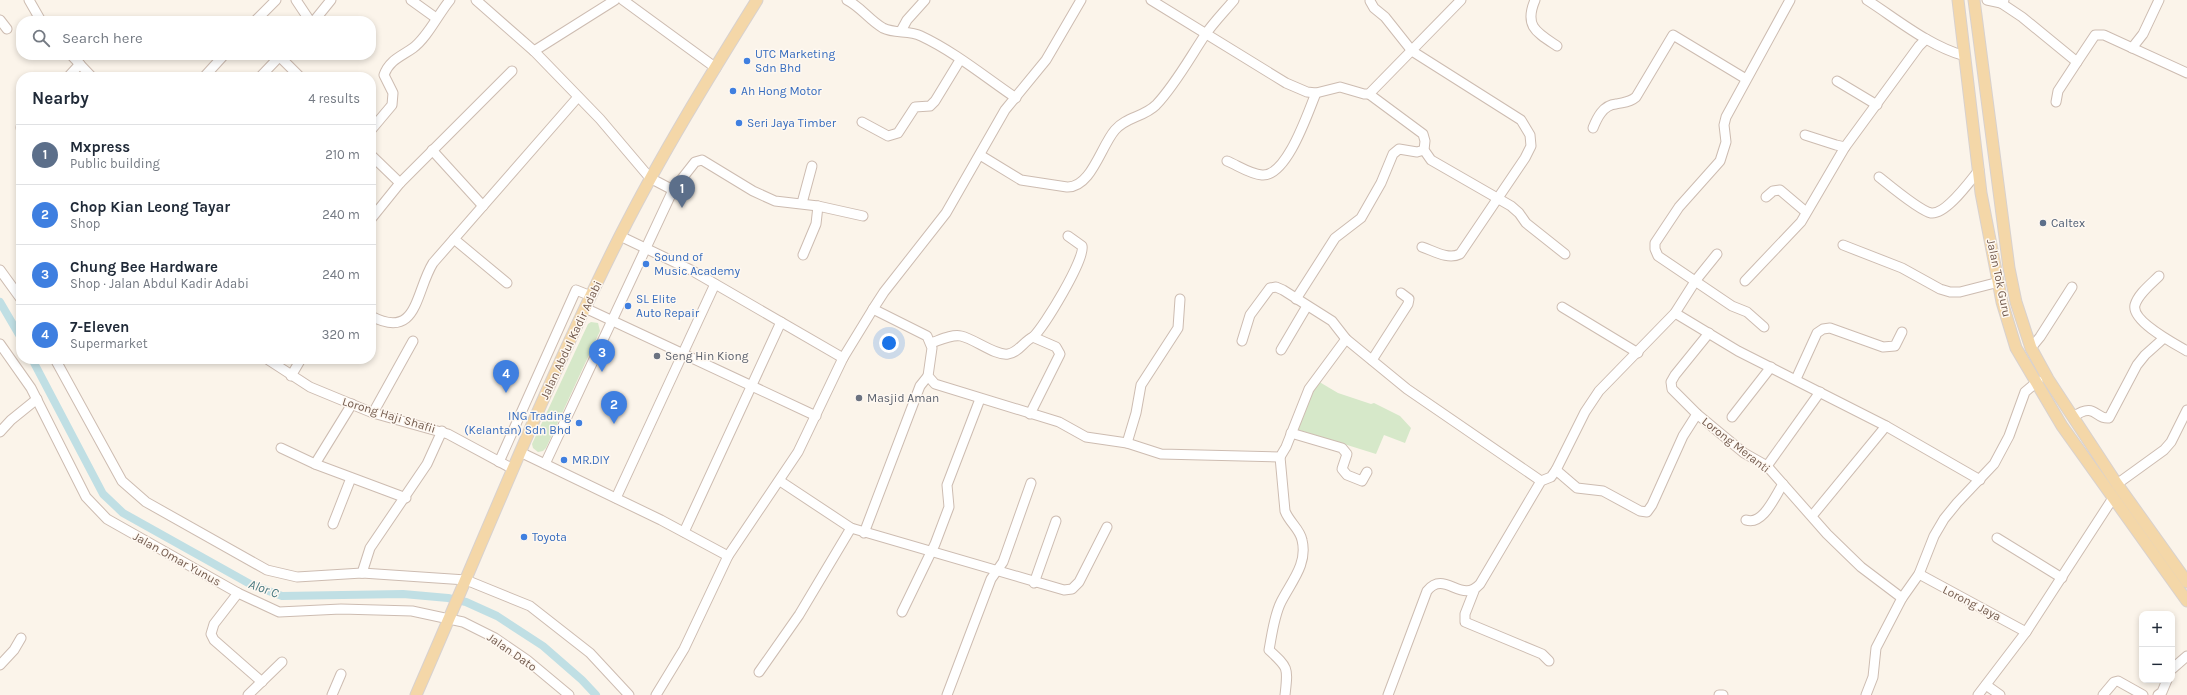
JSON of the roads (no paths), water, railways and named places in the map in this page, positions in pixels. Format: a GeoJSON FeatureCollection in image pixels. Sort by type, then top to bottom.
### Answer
{"type":"FeatureCollection","features":[{"type":"Feature","properties":{"kind":"main road","name":"Jalan Abdul Kadir Adabi"},"geometry":{"type":"LineString","coordinates":[[416,695],[548,386],[620,236],[650,178],[757,0]]}},
{"type":"Feature","properties":{"kind":"main road","name":"Jalan Tok Guru"},"geometry":{"type":"LineString","coordinates":[[1958,0],[1979,170],[2002,302],[2016,348],[2038,381],[2062,426],[2187,602]]}},
{"type":"Feature","properties":{"kind":"main road","name":"Jalan Tok Guru"},"geometry":{"type":"LineString","coordinates":[[1977,1],[2008,268],[2016,302],[2031,348],[2048,379],[2117,484],[2187,582]]}},
{"type":"Feature","properties":{"kind":"main road"},"geometry":{"type":"LineString","coordinates":[[1975,140],[1992,137]]}},
{"type":"Feature","properties":{"kind":"street"},"geometry":{"type":"LineString","coordinates":[[29,0],[38,16]]}},
{"type":"Feature","properties":{"kind":"street"},"geometry":{"type":"LineString","coordinates":[[260,16],[276,0]]}},
{"type":"Feature","properties":{"kind":"street"},"geometry":{"type":"LineString","coordinates":[[296,0],[307,16]]}},
{"type":"Feature","properties":{"kind":"street"},"geometry":{"type":"LineString","coordinates":[[318,16],[331,0]]}},
{"type":"Feature","properties":{"kind":"street"},"geometry":{"type":"LineString","coordinates":[[411,0],[436,18]]}},
{"type":"Feature","properties":{"kind":"street"},"geometry":{"type":"LineString","coordinates":[[376,124],[392,105],[393,93],[384,75],[386,69],[392,62],[415,47],[450,0]]}},
{"type":"Feature","properties":{"kind":"street"},"geometry":{"type":"LineString","coordinates":[[476,0],[534,52],[600,119],[650,178],[673,190]]}},
{"type":"Feature","properties":{"kind":"street"},"geometry":{"type":"LineString","coordinates":[[534,52],[615,0]]}},
{"type":"Feature","properties":{"kind":"street"},"geometry":{"type":"LineString","coordinates":[[623,0],[716,68]]}},
{"type":"Feature","properties":{"kind":"street"},"geometry":{"type":"LineString","coordinates":[[847,0],[856,4],[870,20],[885,29],[920,35],[1016,98]]}},
{"type":"Feature","properties":{"kind":"street"},"geometry":{"type":"LineString","coordinates":[[902,31],[907,20],[925,0]]}},
{"type":"Feature","properties":{"kind":"street"},"geometry":{"type":"LineString","coordinates":[[656,695],[684,649],[728,556],[780,481],[798,452],[844,358],[873,309],[946,213],[1005,110],[1048,56],[1081,0]]}},
{"type":"Feature","properties":{"kind":"street"},"geometry":{"type":"LineString","coordinates":[[1151,0],[1286,83],[1307,92],[1316,93],[1340,87],[1369,94],[1423,134],[1426,141],[1424,150],[1431,160],[1468,182],[1498,197],[1519,213],[1526,223],[1565,254]]}},
{"type":"Feature","properties":{"kind":"street"},"geometry":{"type":"LineString","coordinates":[[980,155],[1021,180],[1067,187],[1080,185],[1092,169],[1114,130],[1125,120],[1145,113],[1155,106],[1186,65],[1206,34],[1234,0]]}},
{"type":"Feature","properties":{"kind":"street"},"geometry":{"type":"LineString","coordinates":[[1369,94],[1461,0]]}},
{"type":"Feature","properties":{"kind":"street"},"geometry":{"type":"LineString","coordinates":[[1535,0],[1530,12],[1530,22],[1535,31],[1557,46]]}},
{"type":"Feature","properties":{"kind":"street"},"geometry":{"type":"LineString","coordinates":[[1764,327],[1754,317],[1732,306],[1696,280],[1658,256],[1655,249],[1655,242],[1679,207],[1720,161],[1726,142],[1724,125],[1746,80],[1790,0]]}},
{"type":"Feature","properties":{"kind":"street"},"geometry":{"type":"LineString","coordinates":[[1867,0],[1926,39],[1948,51],[1965,56]]}},
{"type":"Feature","properties":{"kind":"street"},"geometry":{"type":"LineString","coordinates":[[1987,0],[2002,1],[2077,62]]}},
{"type":"Feature","properties":{"kind":"street"},"geometry":{"type":"LineString","coordinates":[[2132,48],[2143,34],[2159,0]]}},
{"type":"Feature","properties":{"kind":"street"},"geometry":{"type":"LineString","coordinates":[[1370,1],[1374,8],[1385,17],[1412,51],[1465,86],[1521,120],[1530,135],[1531,146],[1460,254],[1454,257],[1422,247]]}},
{"type":"Feature","properties":{"kind":"street"},"geometry":{"type":"LineString","coordinates":[[0,20],[7,29]]}},
{"type":"Feature","properties":{"kind":"street"},"geometry":{"type":"LineString","coordinates":[[1593,128],[1603,111],[1608,106],[1630,102],[1636,97],[1673,35],[1746,80]]}},
{"type":"Feature","properties":{"kind":"street"},"geometry":{"type":"LineString","coordinates":[[2056,102],[2058,91],[2095,35],[2104,35],[2187,73]]}},
{"type":"Feature","properties":{"kind":"street"},"geometry":{"type":"LineString","coordinates":[[1744,281],[1801,222],[1845,147],[1919,46],[1926,39]]}},
{"type":"Feature","properties":{"kind":"street"},"geometry":{"type":"LineString","coordinates":[[76,60],[87,72]]}},
{"type":"Feature","properties":{"kind":"street"},"geometry":{"type":"LineString","coordinates":[[209,72],[219,60]]}},
{"type":"Feature","properties":{"kind":"street"},"geometry":{"type":"LineString","coordinates":[[265,72],[276,60]]}},
{"type":"Feature","properties":{"kind":"street"},"geometry":{"type":"LineString","coordinates":[[284,60],[295,72]]}},
{"type":"Feature","properties":{"kind":"street"},"geometry":{"type":"LineString","coordinates":[[862,122],[888,136],[898,133],[915,107],[930,106],[935,101],[960,60]]}},
{"type":"Feature","properties":{"kind":"street"},"geometry":{"type":"LineString","coordinates":[[73,72],[80,64]]}},
{"type":"Feature","properties":{"kind":"street"},"geometry":{"type":"LineString","coordinates":[[376,213],[400,183],[512,72]]}},
{"type":"Feature","properties":{"kind":"street"},"geometry":{"type":"LineString","coordinates":[[1837,81],[1877,105]]}},
{"type":"Feature","properties":{"kind":"street"},"geometry":{"type":"LineString","coordinates":[[1227,161],[1256,174],[1263,175],[1273,172],[1284,162],[1297,138],[1316,93]]}},
{"type":"Feature","properties":{"kind":"street"},"geometry":{"type":"LineString","coordinates":[[376,319],[384,323],[393,325],[405,319],[414,308],[427,272],[454,238],[578,97]]}},
{"type":"Feature","properties":{"kind":"street"},"geometry":{"type":"LineString","coordinates":[[1805,135],[1845,147]]}},
{"type":"Feature","properties":{"kind":"street"},"geometry":{"type":"LineString","coordinates":[[1296,299],[1334,238],[1361,218],[1381,183],[1393,154],[1399,149],[1417,152],[1424,150]]}},
{"type":"Feature","properties":{"kind":"street"},"geometry":{"type":"LineString","coordinates":[[432,150],[483,206]]}},
{"type":"Feature","properties":{"kind":"street"},"geometry":{"type":"LineString","coordinates":[[545,464],[673,190],[698,159],[753,191],[775,200],[802,203],[863,216]]}},
{"type":"Feature","properties":{"kind":"street"},"geometry":{"type":"LineString","coordinates":[[376,160],[400,183]]}},
{"type":"Feature","properties":{"kind":"street"},"geometry":{"type":"LineString","coordinates":[[802,203],[812,166]]}},
{"type":"Feature","properties":{"kind":"street"},"geometry":{"type":"LineString","coordinates":[[1879,177],[1922,209],[1931,213],[1938,212],[1947,206],[1979,170]]}},
{"type":"Feature","properties":{"kind":"street"},"geometry":{"type":"LineString","coordinates":[[1766,197],[1773,191],[1780,190],[1806,212]]}},
{"type":"Feature","properties":{"kind":"street"},"geometry":{"type":"LineString","coordinates":[[803,255],[816,224],[818,206]]}},
{"type":"Feature","properties":{"kind":"street"},"geometry":{"type":"LineString","coordinates":[[620,236],[715,284],[844,358]]}},
{"type":"Feature","properties":{"kind":"street"},"geometry":{"type":"LineString","coordinates":[[931,343],[961,336],[1000,353],[1008,354],[1018,349],[1027,340],[1033,337],[1069,281],[1083,252],[1082,246],[1068,236]]}},
{"type":"Feature","properties":{"kind":"street"},"geometry":{"type":"LineString","coordinates":[[454,238],[507,283]]}},
{"type":"Feature","properties":{"kind":"street"},"geometry":{"type":"LineString","coordinates":[[1842,245],[1902,268],[1940,289],[1950,292],[1960,292],[1999,282]]}},
{"type":"Feature","properties":{"kind":"street"},"geometry":{"type":"LineString","coordinates":[[1549,661],[1542,654],[1465,622],[1465,614],[1474,591],[1486,575],[1540,481],[1551,477],[1556,470],[1585,412],[1599,391],[1638,353],[1675,313],[1696,280],[1717,254]]}},
{"type":"Feature","properties":{"kind":"street"},"geometry":{"type":"LineString","coordinates":[[0,270],[16,292]]}},
{"type":"Feature","properties":{"kind":"street"},"geometry":{"type":"LineString","coordinates":[[2159,276],[2138,299],[2134,306],[2136,313],[2148,326],[2164,338],[2187,351]]}},
{"type":"Feature","properties":{"kind":"street"},"geometry":{"type":"LineString","coordinates":[[616,498],[715,284]]}},
{"type":"Feature","properties":{"kind":"street"},"geometry":{"type":"LineString","coordinates":[[1242,341],[1250,315],[1270,288],[1276,287],[1283,290],[1332,321],[1346,339],[1408,389],[1540,481]]}},
{"type":"Feature","properties":{"kind":"street"},"geometry":{"type":"LineString","coordinates":[[2031,348],[2040,337],[2072,287]]}},
{"type":"Feature","properties":{"kind":"street"},"geometry":{"type":"LineString","coordinates":[[499,462],[576,290],[591,296]]}},
{"type":"Feature","properties":{"kind":"street"},"geometry":{"type":"LineString","coordinates":[[1372,360],[1408,304],[1409,299],[1401,293]]}},
{"type":"Feature","properties":{"kind":"street"},"geometry":{"type":"LineString","coordinates":[[1128,444],[1136,414],[1141,385],[1178,328],[1180,299]]}},
{"type":"Feature","properties":{"kind":"street"},"geometry":{"type":"LineString","coordinates":[[1281,350],[1307,306]]}},
{"type":"Feature","properties":{"kind":"street"},"geometry":{"type":"LineString","coordinates":[[1562,307],[1638,353]]}},
{"type":"Feature","properties":{"kind":"street"},"geometry":{"type":"LineString","coordinates":[[585,308],[816,416]]}},
{"type":"Feature","properties":{"kind":"street"},"geometry":{"type":"LineString","coordinates":[[864,533],[920,386],[928,376],[931,343],[923,333],[873,309]]}},
{"type":"Feature","properties":{"kind":"street"},"geometry":{"type":"LineString","coordinates":[[1675,313],[1738,351],[1796,379],[1886,426],[1980,480]]}},
{"type":"Feature","properties":{"kind":"street"},"geometry":{"type":"LineString","coordinates":[[684,532],[781,322]]}},
{"type":"Feature","properties":{"kind":"street"},"geometry":{"type":"LineString","coordinates":[[1796,379],[1817,333],[1823,329],[1830,328],[1883,347],[1890,348],[1895,346],[1902,332]]}},
{"type":"Feature","properties":{"kind":"street","name":"Lorong Meranti"},"geometry":{"type":"LineString","coordinates":[[1709,333],[1675,375],[1671,382],[1672,389],[1697,414],[1744,453],[1767,466],[1861,567],[1902,598]]}},
{"type":"Feature","properties":{"kind":"street"},"geometry":{"type":"LineString","coordinates":[[1030,414],[1060,354],[1056,347],[1033,337]]}},
{"type":"Feature","properties":{"kind":"street"},"geometry":{"type":"LineString","coordinates":[[2073,417],[2087,410],[2092,410],[2104,418],[2109,418],[2137,365],[2145,355],[2164,338]]}},
{"type":"Feature","properties":{"kind":"street"},"geometry":{"type":"LineString","coordinates":[[1285,695],[1286,668],[1283,662],[1269,650],[1278,610],[1294,582],[1304,551],[1302,538],[1287,518],[1285,511],[1280,457],[1309,389],[1346,339]]}},
{"type":"Feature","properties":{"kind":"street"},"geometry":{"type":"LineString","coordinates":[[373,412],[413,341]]}},
{"type":"Feature","properties":{"kind":"street","name":"Jalan Omar Yunus"},"geometry":{"type":"LineString","coordinates":[[0,344],[37,400],[86,497],[107,519],[238,593],[279,612],[341,609],[452,613]]}},
{"type":"Feature","properties":{"kind":"street"},"geometry":{"type":"LineString","coordinates":[[58,364],[122,481],[146,502],[267,570],[296,577],[362,573],[464,585],[530,606],[590,653],[629,695]]}},
{"type":"Feature","properties":{"kind":"street","name":"Lorong Haji Shafii"},"geometry":{"type":"LineString","coordinates":[[274,364],[310,387],[373,412],[442,431],[513,469]]}},
{"type":"Feature","properties":{"kind":"street"},"geometry":{"type":"LineString","coordinates":[[291,376],[298,364]]}},
{"type":"Feature","properties":{"kind":"street"},"geometry":{"type":"LineString","coordinates":[[1732,417],[1770,367]]}},
{"type":"Feature","properties":{"kind":"street"},"geometry":{"type":"LineString","coordinates":[[928,376],[935,384],[1058,422],[1090,438],[1128,444],[1169,455],[1280,457]]}},
{"type":"Feature","properties":{"kind":"street"},"geometry":{"type":"LineString","coordinates":[[1866,695],[1873,677],[1876,648],[1902,598],[1919,574],[1934,536],[1944,519],[1980,480],[2002,452],[2025,392],[2038,381]]}},
{"type":"Feature","properties":{"kind":"street"},"geometry":{"type":"LineString","coordinates":[[1767,466],[1820,392]]}},
{"type":"Feature","properties":{"kind":"street"},"geometry":{"type":"LineString","coordinates":[[902,612],[931,552],[950,504],[948,485],[980,399]]}},
{"type":"Feature","properties":{"kind":"street"},"geometry":{"type":"LineString","coordinates":[[0,432],[11,420],[37,400]]}},
{"type":"Feature","properties":{"kind":"street"},"geometry":{"type":"LineString","coordinates":[[315,464],[352,404]]}},
{"type":"Feature","properties":{"kind":"street"},"geometry":{"type":"LineString","coordinates":[[2117,484],[2164,450],[2171,442],[2187,410]]}},
{"type":"Feature","properties":{"kind":"street"},"geometry":{"type":"LineString","coordinates":[[1556,470],[1577,488],[1603,491],[1640,511],[1647,512],[1652,505],[1684,436],[1697,414]]}},
{"type":"Feature","properties":{"kind":"street"},"geometry":{"type":"LineString","coordinates":[[1812,516],[1886,426]]}},
{"type":"Feature","properties":{"kind":"street"},"geometry":{"type":"LineString","coordinates":[[362,573],[370,548],[406,498],[427,464],[442,431]]}},
{"type":"Feature","properties":{"kind":"street"},"geometry":{"type":"LineString","coordinates":[[1291,433],[1342,448],[1347,454],[1342,470],[1347,475],[1362,481],[1367,472]]}},
{"type":"Feature","properties":{"kind":"street"},"geometry":{"type":"LineString","coordinates":[[281,448],[315,464],[406,498]]}},
{"type":"Feature","properties":{"kind":"street"},"geometry":{"type":"LineString","coordinates":[[520,452],[616,498],[728,556]]}},
{"type":"Feature","properties":{"kind":"street"},"geometry":{"type":"LineString","coordinates":[[333,524],[351,478]]}},
{"type":"Feature","properties":{"kind":"street"},"geometry":{"type":"LineString","coordinates":[[780,481],[851,528],[864,533],[1034,583],[1064,590],[1072,589],[1079,582],[1107,526]]}},
{"type":"Feature","properties":{"kind":"street"},"geometry":{"type":"LineString","coordinates":[[948,695],[992,579],[1002,562],[1031,483]]}},
{"type":"Feature","properties":{"kind":"street"},"geometry":{"type":"LineString","coordinates":[[1746,520],[1752,522],[1756,521],[1764,513],[1783,484]]}},
{"type":"Feature","properties":{"kind":"street"},"geometry":{"type":"LineString","coordinates":[[1978,695],[2026,632],[2113,498]]}},
{"type":"Feature","properties":{"kind":"street"},"geometry":{"type":"LineString","coordinates":[[1034,583],[1056,521]]}},
{"type":"Feature","properties":{"kind":"street"},"geometry":{"type":"LineString","coordinates":[[758,672],[799,615],[851,528]]}},
{"type":"Feature","properties":{"kind":"street"},"geometry":{"type":"LineString","coordinates":[[1997,538],[2062,578]]}},
{"type":"Feature","properties":{"kind":"street","name":"Lorong Jaya"},"geometry":{"type":"LineString","coordinates":[[1919,574],[1967,602],[1981,606],[2026,632]]}},
{"type":"Feature","properties":{"kind":"street"},"geometry":{"type":"LineString","coordinates":[[1388,695],[1427,591],[1432,586],[1444,583],[1461,591],[1474,591]]}},
{"type":"Feature","properties":{"kind":"street"},"geometry":{"type":"LineString","coordinates":[[238,593],[214,624],[211,634],[214,640],[262,682]]}},
{"type":"Feature","properties":{"kind":"street","name":"Jalan Dato"},"geometry":{"type":"LineString","coordinates":[[452,613],[495,638],[527,660],[569,695]]}},
{"type":"Feature","properties":{"kind":"street"},"geometry":{"type":"LineString","coordinates":[[0,664],[12,653],[21,638]]}},
{"type":"Feature","properties":{"kind":"street"},"geometry":{"type":"LineString","coordinates":[[2175,666],[2187,656]]}},
{"type":"Feature","properties":{"kind":"street"},"geometry":{"type":"LineString","coordinates":[[248,695],[282,662]]}},
{"type":"Feature","properties":{"kind":"street"},"geometry":{"type":"LineString","coordinates":[[332,695],[341,674]]}},
{"type":"Feature","properties":{"kind":"street"},"geometry":{"type":"LineString","coordinates":[[2103,695],[2114,682],[2118,681],[2143,695]]}},
{"type":"Feature","properties":{"kind":"street"},"geometry":{"type":"LineString","coordinates":[[2158,695],[2162,692],[2166,683]]}},
{"type":"Feature","properties":{"kind":"street"},"geometry":{"type":"LineString","coordinates":[[1986,685],[2000,695]]}},
{"type":"Feature","properties":{"kind":"waterway","name":"Alor C"},"geometry":{"type":"LineString","coordinates":[[0,302],[16,329]]}},
{"type":"Feature","properties":{"kind":"waterway","name":"Alor C"},"geometry":{"type":"LineString","coordinates":[[35,364],[103,494],[123,513],[250,584],[282,596],[403,594],[448,598],[466,602],[497,616],[543,646],[582,680],[596,695]]}},
{"type":"Feature","properties":{"kind":"place","name":"UTC Marketing Sdn Bhd"},"geometry":{"type":"Point","coordinates":[747,61]}},
{"type":"Feature","properties":{"kind":"place","name":"Ah Hong Motor"},"geometry":{"type":"Point","coordinates":[733,91]}},
{"type":"Feature","properties":{"kind":"place","name":"Seri Jaya Timber"},"geometry":{"type":"Point","coordinates":[739,123]}},
{"type":"Feature","properties":{"kind":"place","name":"Mxpress"},"geometry":{"type":"Point","coordinates":[682,208]}},
{"type":"Feature","properties":{"kind":"place","name":"Caltex"},"geometry":{"type":"Point","coordinates":[2043,223]}},
{"type":"Feature","properties":{"kind":"place","name":"Sound of Music Academy"},"geometry":{"type":"Point","coordinates":[646,264]}},
{"type":"Feature","properties":{"kind":"place","name":"SL Elite Auto Repair"},"geometry":{"type":"Point","coordinates":[628,306]}},
{"type":"Feature","properties":{"kind":"place","name":"Seng Hin Kiong"},"geometry":{"type":"Point","coordinates":[657,356]}},
{"type":"Feature","properties":{"kind":"place","name":"Chung Bee Hardware"},"geometry":{"type":"Point","coordinates":[602,372]}},
{"type":"Feature","properties":{"kind":"place","name":"7-Eleven"},"geometry":{"type":"Point","coordinates":[506,393]}},
{"type":"Feature","properties":{"kind":"place","name":"Masjid Aman"},"geometry":{"type":"Point","coordinates":[859,398]}},
{"type":"Feature","properties":{"kind":"place","name":"ING Trading (Kelantan) Sdn Bhd"},"geometry":{"type":"Point","coordinates":[579,423]}},
{"type":"Feature","properties":{"kind":"place","name":"Chop Kian Leong Tayar"},"geometry":{"type":"Point","coordinates":[614,424]}},
{"type":"Feature","properties":{"kind":"place","name":"MR.DIY"},"geometry":{"type":"Point","coordinates":[564,460]}},
{"type":"Feature","properties":{"kind":"place","name":"Toyota"},"geometry":{"type":"Point","coordinates":[524,537]}}]}
